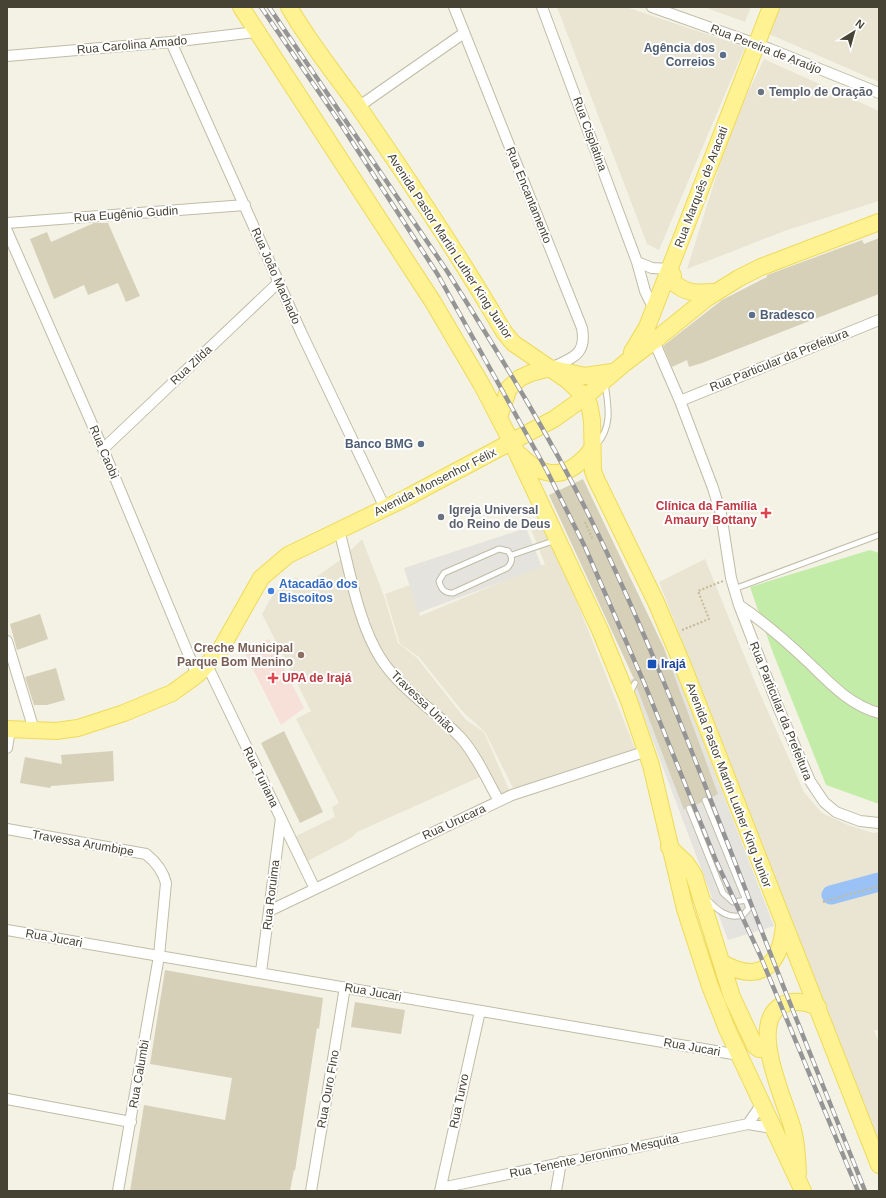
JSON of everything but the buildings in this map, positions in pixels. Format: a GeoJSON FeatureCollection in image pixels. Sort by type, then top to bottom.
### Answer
{"type":"FeatureCollection","features":[{"type":"Feature","properties":{"kind":"main road"},"geometry":{"type":"LineString","coordinates":[[241,7],[405,258],[499,416],[514,447],[611,656],[629,701],[647,751],[685,909],[710,986],[772,1128],[802,1188]]}},
{"type":"Feature","properties":{"kind":"main road","name":"Avenida Pastor Martin Luther King Junior"},"geometry":{"type":"LineString","coordinates":[[289,7],[302,30],[358,107],[441,229],[504,332],[513,343],[567,380],[585,397],[591,412],[593,471],[598,484],[624,533],[672,639],[879,1165]]}},
{"type":"Feature","properties":{"kind":"main road","name":"Rua Marquês de Aracati"},"geometry":{"type":"LineString","coordinates":[[615,371],[644,334],[654,309],[671,276],[771,7]]}},
{"type":"Feature","properties":{"kind":"main road","name":"Avenida Monsenhor Félix"},"geometry":{"type":"LineString","coordinates":[[9,729],[56,731],[78,728],[100,722],[172,693],[202,670],[228,638],[261,578],[288,555],[514,447],[585,397],[615,371],[715,292],[761,267],[879,222]]}},
{"type":"Feature","properties":{"kind":"main road"},"geometry":{"type":"LineString","coordinates":[[671,276],[684,290],[693,293],[715,292]]}},
{"type":"Feature","properties":{"kind":"main road"},"geometry":{"type":"LineString","coordinates":[[654,341],[671,276]]}},
{"type":"Feature","properties":{"kind":"main road"},"geometry":{"type":"LineString","coordinates":[[499,416],[509,388],[520,378],[531,373],[550,368],[585,376],[615,371]]}},
{"type":"Feature","properties":{"kind":"main road"},"geometry":{"type":"LineString","coordinates":[[514,447],[530,465],[545,473],[553,474],[573,469],[592,449]]}},
{"type":"Feature","properties":{"kind":"main road"},"geometry":{"type":"LineString","coordinates":[[669,847],[691,869],[700,891],[732,997],[745,1028],[755,1046],[759,1049],[768,1049]]}},
{"type":"Feature","properties":{"kind":"main road"},"geometry":{"type":"LineString","coordinates":[[722,963],[741,972],[750,973],[760,970],[776,957],[780,950],[784,926]]}},
{"type":"Feature","properties":{"kind":"main road"},"geometry":{"type":"LineString","coordinates":[[802,1188],[793,1130],[768,1049],[769,1021],[773,1013],[786,1003],[802,1001],[818,1007]]}},
{"type":"Feature","properties":{"kind":"street","name":"Rua Encantamento"},"geometry":{"type":"LineString","coordinates":[[454,7],[582,328],[584,340],[582,348],[568,360],[550,368]]}},
{"type":"Feature","properties":{"kind":"street","name":"Rua Cisplatina"},"geometry":{"type":"LineString","coordinates":[[542,7],[637,262],[645,291],[654,309]]}},
{"type":"Feature","properties":{"kind":"street","name":"Rua Pereira de Araújo"},"geometry":{"type":"LineString","coordinates":[[652,7],[756,44],[879,92]]}},
{"type":"Feature","properties":{"kind":"street","name":"Rua Carolina Amado"},"geometry":{"type":"LineString","coordinates":[[7,56],[171,42],[256,32]]}},
{"type":"Feature","properties":{"kind":"street"},"geometry":{"type":"LineString","coordinates":[[358,107],[464,33]]}},
{"type":"Feature","properties":{"kind":"street","name":"Rua João Machado"},"geometry":{"type":"LineString","coordinates":[[171,42],[279,282],[385,508]]}},
{"type":"Feature","properties":{"kind":"street","name":"Rua Eugênio Gudin"},"geometry":{"type":"LineString","coordinates":[[7,223],[245,205]]}},
{"type":"Feature","properties":{"kind":"street","name":"Rua Caobi"},"geometry":{"type":"LineString","coordinates":[[7,231],[102,449],[202,670]]}},
{"type":"Feature","properties":{"kind":"street"},"geometry":{"type":"LineString","coordinates":[[637,262],[671,276]]}},
{"type":"Feature","properties":{"kind":"street","name":"Rua Zilda"},"geometry":{"type":"LineString","coordinates":[[102,449],[279,282]]}},
{"type":"Feature","properties":{"kind":"street","name":"Rua Particular da Prefeitura"},"geometry":{"type":"LineString","coordinates":[[680,401],[879,320]]}},
{"type":"Feature","properties":{"kind":"street","name":"Rua Particular da Prefeitura"},"geometry":{"type":"LineString","coordinates":[[654,341],[700,452],[721,514],[731,578],[739,605],[779,709],[810,781],[824,802],[836,812],[860,821],[879,823]]}},
{"type":"Feature","properties":{"kind":"street","name":"Travessa União"},"geometry":{"type":"LineString","coordinates":[[339,530],[364,622],[375,648],[392,673],[407,689],[454,731],[468,746],[499,801]]}},
{"type":"Feature","properties":{"kind":"street","name":"Rua Particular da Prefeitura"},"geometry":{"type":"LineString","coordinates":[[739,605],[780,637],[841,693],[857,704],[879,713]]}},
{"type":"Feature","properties":{"kind":"street"},"geometry":{"type":"LineString","coordinates":[[7,641],[34,730]]}},
{"type":"Feature","properties":{"kind":"street","name":"Rua Turiana"},"geometry":{"type":"LineString","coordinates":[[202,670],[281,818],[315,889]]}},
{"type":"Feature","properties":{"kind":"street"},"geometry":{"type":"LineString","coordinates":[[7,748],[9,729]]}},
{"type":"Feature","properties":{"kind":"street","name":"Rua Urucara"},"geometry":{"type":"LineString","coordinates":[[269,911],[499,801],[542,784],[647,751]]}},
{"type":"Feature","properties":{"kind":"street","name":"Rua Roruima"},"geometry":{"type":"LineString","coordinates":[[261,972],[281,818]]}},
{"type":"Feature","properties":{"kind":"street","name":"Travessa Arumbipe"},"geometry":{"type":"LineString","coordinates":[[7,829],[146,854],[153,860],[164,875],[166,883],[159,956]]}},
{"type":"Feature","properties":{"kind":"street","name":"Rua Jucari"},"geometry":{"type":"LineString","coordinates":[[7,930],[261,972],[739,1055]]}},
{"type":"Feature","properties":{"kind":"street","name":"Rua Calumbi"},"geometry":{"type":"LineString","coordinates":[[118,1191],[159,956]]}},
{"type":"Feature","properties":{"kind":"street","name":"Rua Ouro FIno"},"geometry":{"type":"LineString","coordinates":[[310,1191],[345,987]]}},
{"type":"Feature","properties":{"kind":"street","name":"Rua Turvo"},"geometry":{"type":"LineString","coordinates":[[440,1189],[480,1011]]}},
{"type":"Feature","properties":{"kind":"street"},"geometry":{"type":"LineString","coordinates":[[7,1099],[130,1122]]}},
{"type":"Feature","properties":{"kind":"street"},"geometry":{"type":"LineString","coordinates":[[748,1124],[762,1105]]}},
{"type":"Feature","properties":{"kind":"street","name":"Rua Tenente Jeronimo Mesquita"},"geometry":{"type":"LineString","coordinates":[[440,1189],[561,1162],[748,1124],[772,1128]]}},
{"type":"Feature","properties":{"kind":"street"},"geometry":{"type":"LineString","coordinates":[[556,1191],[561,1162]]}},
{"type":"Feature","properties":{"kind":"lane"},"geometry":{"type":"LineString","coordinates":[[592,449],[606,432],[609,420],[615,371]]}},
{"type":"Feature","properties":{"kind":"lane"},"geometry":{"type":"LineString","coordinates":[[734,589],[879,535]]}},
{"type":"Feature","properties":{"kind":"lane"},"geometry":{"type":"LineString","coordinates":[[512,555],[557,539]]}},
{"type":"Feature","properties":{"kind":"lane"},"geometry":{"type":"LineString","coordinates":[[499,549],[508,551],[512,555],[512,560],[507,568],[452,593],[444,590],[440,586],[439,581],[444,573],[499,549]]}},
{"type":"Feature","properties":{"kind":"lane"},"geometry":{"type":"LineString","coordinates":[[629,701],[635,683]]}},
{"type":"Feature","properties":{"kind":"lane"},"geometry":{"type":"LineString","coordinates":[[700,891],[713,905],[731,916],[740,916],[746,913],[749,908],[705,800]]}},
{"type":"Feature","properties":{"kind":"lane"},"geometry":{"type":"LineString","coordinates":[[689,808],[723,893],[733,902],[747,900]]}},
{"type":"Feature","properties":{"kind":"path"},"geometry":{"type":"LineString","coordinates":[[585,522],[593,540]]}},
{"type":"Feature","properties":{"kind":"path"},"geometry":{"type":"LineString","coordinates":[[672,639],[678,632],[709,619],[698,591],[731,578]]}},
{"type":"Feature","properties":{"kind":"path"},"geometry":{"type":"LineString","coordinates":[[823,902],[879,886]]}},
{"type":"Feature","properties":{"kind":"shaded area"},"geometry":{"type":"Polygon","coordinates":[[[557,7],[626,7],[745,47],[659,250],[647,244],[557,7]]]}},
{"type":"Feature","properties":{"kind":"shaded area"},"geometry":{"type":"Polygon","coordinates":[[[704,7],[751,7],[745,22],[704,7]]]}},
{"type":"Feature","properties":{"kind":"shaded area"},"geometry":{"type":"Polygon","coordinates":[[[778,7],[879,7],[879,82],[767,33],[778,7]]]}},
{"type":"Feature","properties":{"kind":"shaded area"},"geometry":{"type":"Polygon","coordinates":[[[764,59],[879,111],[879,201],[787,230],[687,269],[732,126],[764,59]]]}},
{"type":"Feature","properties":{"kind":"shaded area"},"geometry":{"type":"Polygon","coordinates":[[[542,525],[568,579],[635,749],[515,792],[485,732],[462,711],[419,657],[400,644],[385,594],[410,585],[420,616],[545,564],[531,529],[542,525]]]}},
{"type":"Feature","properties":{"kind":"shaded area"},"geometry":{"type":"Polygon","coordinates":[[[526,528],[542,567],[418,613],[404,568],[526,528]]]}},
{"type":"Feature","properties":{"kind":"shaded area"},"geometry":{"type":"Polygon","coordinates":[[[362,539],[384,596],[398,643],[417,658],[466,720],[484,732],[510,792],[493,801],[480,777],[357,832],[351,838],[306,862],[296,836],[335,817],[332,807],[339,803],[296,719],[311,711],[262,614],[274,593],[296,577],[305,585],[343,558],[362,539]]]}},
{"type":"Feature","properties":{"kind":"shaded area"},"geometry":{"type":"Polygon","coordinates":[[[705,559],[757,687],[804,792],[822,813],[848,825],[873,833],[879,832],[879,1030],[874,1030],[879,1043],[879,1149],[845,1065],[792,921],[659,582],[705,559]]]}},
{"type":"Feature","properties":{"kind":"shaded area","name":"UPA de Irajá"},"geometry":{"type":"Polygon","coordinates":[[[269,639],[304,708],[281,725],[243,649],[269,639]]]}},
{"type":"Feature","properties":{"kind":"shaded area"},"geometry":{"type":"Polygon","coordinates":[[[673,664],[774,926],[728,940],[630,680],[673,664]]]}},
{"type":"Feature","properties":{"kind":"green space"},"geometry":{"type":"Polygon","coordinates":[[[870,550],[879,553],[879,804],[826,785],[773,653],[750,587],[870,550]]]}},
{"type":"Feature","properties":{"kind":"waterway"},"geometry":{"type":"LineString","coordinates":[[831,895],[879,882]]}},
{"type":"Feature","properties":{"kind":"railway"},"geometry":{"type":"LineString","coordinates":[[261,7],[342,126],[438,275],[547,471],[585,547],[645,685],[717,863],[760,955],[858,1191]]}},
{"type":"Feature","properties":{"kind":"railway"},"geometry":{"type":"LineString","coordinates":[[269,7],[447,271],[527,401],[582,502],[639,622],[711,799],[865,1191]]}},
{"type":"Feature","properties":{"kind":"place","name":"Agência dos Correios"},"geometry":{"type":"Point","coordinates":[723,55]}},
{"type":"Feature","properties":{"kind":"place","name":"Templo de Oração"},"geometry":{"type":"Point","coordinates":[761,92]}},
{"type":"Feature","properties":{"kind":"place","name":"Bradesco"},"geometry":{"type":"Point","coordinates":[752,315]}},
{"type":"Feature","properties":{"kind":"place","name":"Banco BMG"},"geometry":{"type":"Point","coordinates":[421,444]}},
{"type":"Feature","properties":{"kind":"place","name":"Clínica da Família Amaury Bottany"},"geometry":{"type":"Point","coordinates":[766,513]}},
{"type":"Feature","properties":{"kind":"place","name":"Igreja Universal do Reino de Deus"},"geometry":{"type":"Point","coordinates":[441,517]}},
{"type":"Feature","properties":{"kind":"place","name":"Atacadão dos Biscoitos"},"geometry":{"type":"Point","coordinates":[271,591]}},
{"type":"Feature","properties":{"kind":"place","name":"Creche Municipal Parque Bom Menino"},"geometry":{"type":"Point","coordinates":[301,655]}},
{"type":"Feature","properties":{"kind":"place","name":"Irajá"},"geometry":{"type":"Point","coordinates":[652,664]}},
{"type":"Feature","properties":{"kind":"place","name":"UPA de Irajá"},"geometry":{"type":"Point","coordinates":[273,678]}}]}
